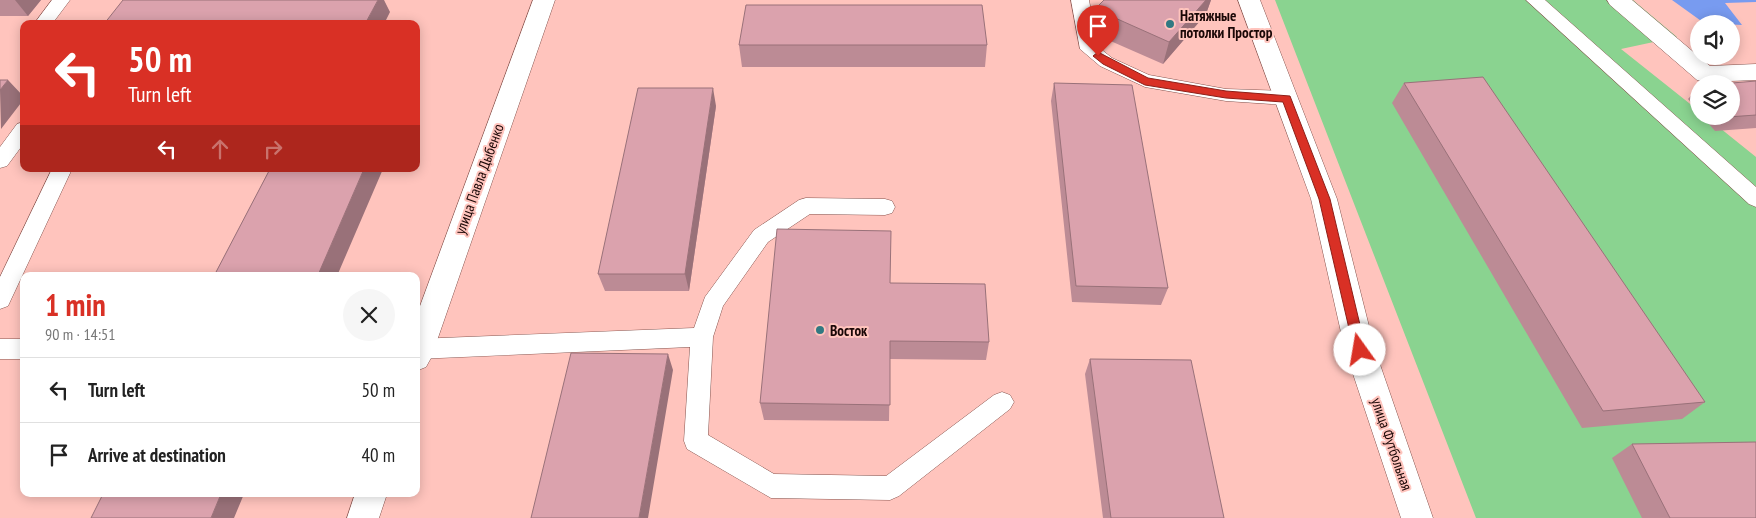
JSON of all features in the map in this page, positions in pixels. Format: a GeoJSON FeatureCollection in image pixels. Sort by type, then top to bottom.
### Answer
{"type":"FeatureCollection","features":[{"type":"Feature","properties":{"kind":"street","name":"улица Павла Дыбенко"},"geometry":{"type":"LineString","coordinates":[[420,344],[544,0]]}},
{"type":"Feature","properties":{"kind":"street","name":"улица Футбольная"},"geometry":{"type":"LineString","coordinates":[[1249,0],[1324,199],[1360,350],[1417,518]]}},
{"type":"Feature","properties":{"kind":"street"},"geometry":{"type":"LineString","coordinates":[[1618,0],[1705,74],[1756,72]]}},
{"type":"Feature","properties":{"kind":"street"},"geometry":{"type":"LineString","coordinates":[[363,518],[370,497]]}},
{"type":"Feature","properties":{"kind":"lane"},"geometry":{"type":"LineString","coordinates":[[46,20],[61,0]]}},
{"type":"Feature","properties":{"kind":"lane"},"geometry":{"type":"LineString","coordinates":[[1080,0],[1089,49],[1106,62],[1145,82],[1226,95],[1286,98]]}},
{"type":"Feature","properties":{"kind":"lane"},"geometry":{"type":"LineString","coordinates":[[1535,0],[1756,199]]}},
{"type":"Feature","properties":{"kind":"lane"},"geometry":{"type":"LineString","coordinates":[[0,161],[20,134]]}},
{"type":"Feature","properties":{"kind":"lane"},"geometry":{"type":"LineString","coordinates":[[0,300],[61,172]]}},
{"type":"Feature","properties":{"kind":"lane"},"geometry":{"type":"LineString","coordinates":[[885,207],[806,206],[761,236],[713,303],[702,337],[696,441],[770,486],[890,488],[1002,402]]}},
{"type":"Feature","properties":{"kind":"lane"},"geometry":{"type":"LineString","coordinates":[[420,352],[702,337]]}},
{"type":"Feature","properties":{"kind":"lane"},"geometry":{"type":"LineString","coordinates":[[0,349],[20,349]]}},
{"type":"Feature","properties":{"kind":"green space"},"geometry":{"type":"Polygon","coordinates":[[[1275,0],[1633,0],[1677,37],[1621,49],[1690,104],[1690,125],[1716,125],[1756,157],[1756,518],[1476,518],[1275,0]]]}},
{"type":"Feature","properties":{"kind":"water"},"geometry":{"type":"Polygon","coordinates":[[[1672,0],[1756,0],[1756,2],[1725,3],[1734,15],[1693,15],[1672,0]]]}},
{"type":"Feature","properties":{"kind":"building"},"geometry":{"type":"Polygon","coordinates":[[[123,0],[378,0],[367,20],[107,20],[123,0]]]}},
{"type":"Feature","properties":{"kind":"building"},"geometry":{"type":"Polygon","coordinates":[[[1104,0],[1206,0],[1169,42],[1095,9],[1104,0]]]}},
{"type":"Feature","properties":{"kind":"building"},"geometry":{"type":"Polygon","coordinates":[[[746,5],[982,5],[987,45],[739,45],[746,5]]]}},
{"type":"Feature","properties":{"kind":"building"},"geometry":{"type":"Polygon","coordinates":[[[1483,77],[1705,402],[1603,411],[1404,83],[1483,77]]]}},
{"type":"Feature","properties":{"kind":"building"},"geometry":{"type":"Polygon","coordinates":[[[0,80],[8,80],[0,90],[0,80]]]}},
{"type":"Feature","properties":{"kind":"building"},"geometry":{"type":"Polygon","coordinates":[[[1756,81],[1756,115],[1740,116],[1740,82],[1756,81]]]}},
{"type":"Feature","properties":{"kind":"building"},"geometry":{"type":"Polygon","coordinates":[[[1054,83],[1132,85],[1168,288],[1076,286],[1054,83]]]}},
{"type":"Feature","properties":{"kind":"building"},"geometry":{"type":"Polygon","coordinates":[[[638,88],[713,88],[685,274],[598,274],[638,88]]]}},
{"type":"Feature","properties":{"kind":"building"},"geometry":{"type":"Polygon","coordinates":[[[268,172],[363,172],[319,272],[216,272],[268,172]]]}},
{"type":"Feature","properties":{"kind":"building"},"geometry":{"type":"Polygon","coordinates":[[[777,229],[891,231],[890,283],[985,284],[989,342],[890,341],[890,405],[760,403],[777,229]]]}},
{"type":"Feature","properties":{"kind":"building"},"geometry":{"type":"Polygon","coordinates":[[[571,353],[668,354],[639,518],[531,518],[571,353]]]}},
{"type":"Feature","properties":{"kind":"building"},"geometry":{"type":"Polygon","coordinates":[[[1090,359],[1191,360],[1224,518],[1111,518],[1090,359]]]}},
{"type":"Feature","properties":{"kind":"building"},"geometry":{"type":"Polygon","coordinates":[[[1756,442],[1756,518],[1670,518],[1632,444],[1756,442]]]}},
{"type":"Feature","properties":{"kind":"building"},"geometry":{"type":"Polygon","coordinates":[[[102,497],[220,497],[211,518],[91,518],[102,497]]]}},
{"type":"Feature","properties":{"kind":"place","name":"Натяжные потолки Простор"},"geometry":{"type":"Point","coordinates":[1170,24]}},
{"type":"Feature","properties":{"kind":"place","name":"Восток"},"geometry":{"type":"Point","coordinates":[820,330]}},
{"type":"Feature","properties":{"kind":"route"},"geometry":{"type":"LineString","coordinates":[[1098,56],[1145,82],[1226,95],[1286,98],[1324,199],[1360,350]]}}]}
